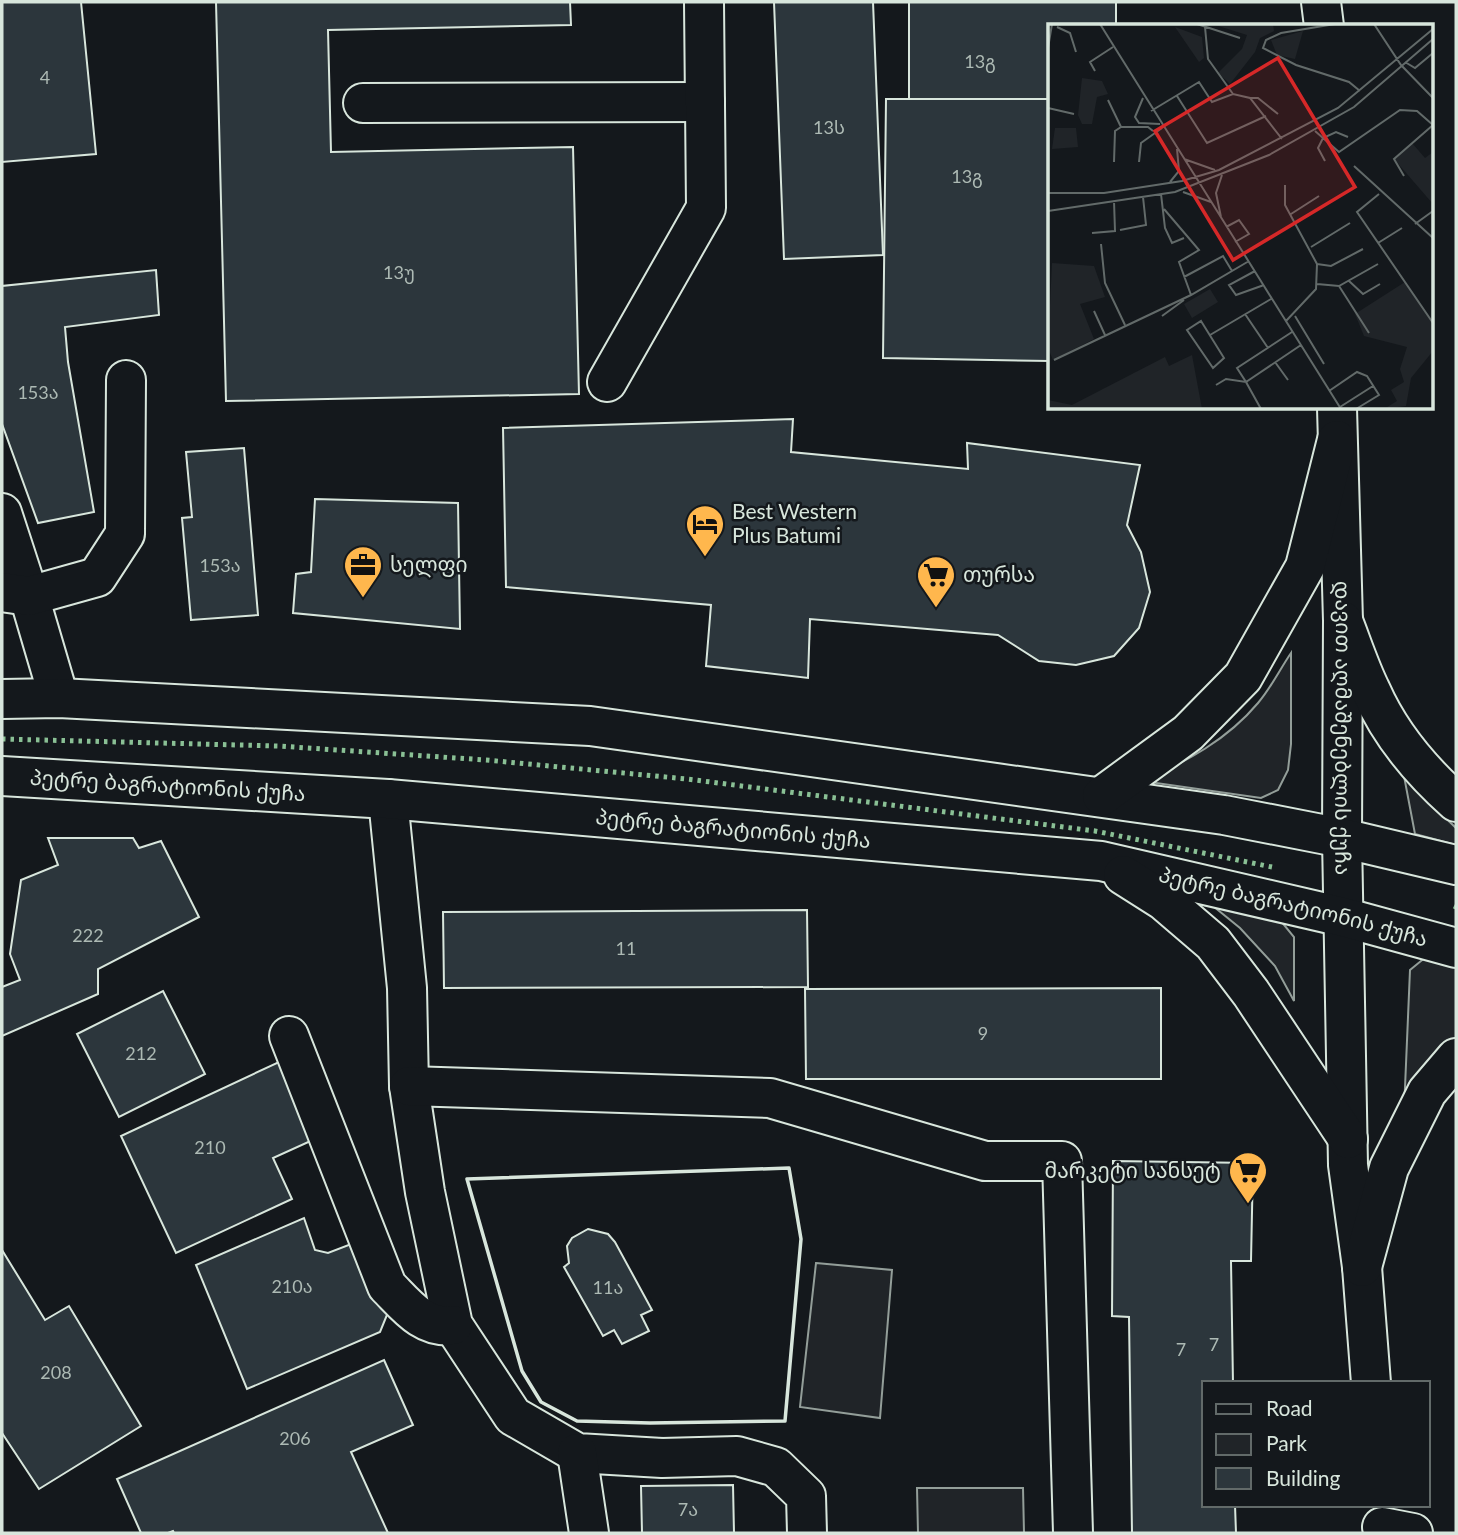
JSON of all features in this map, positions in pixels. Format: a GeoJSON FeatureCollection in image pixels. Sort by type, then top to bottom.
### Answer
{"type":"FeatureCollection","features":[{"type":"Feature","properties":{"kind":"main road"},"geometry":{"type":"LineString","coordinates":[[607,382],[706,208],[704,2]]}},
{"type":"Feature","properties":{"kind":"main road"},"geometry":{"type":"LineString","coordinates":[[1321,2],[1324,24]]}},
{"type":"Feature","properties":{"kind":"main road"},"geometry":{"type":"LineString","coordinates":[[363,103],[705,102]]}},
{"type":"Feature","properties":{"kind":"main road"},"geometry":{"type":"LineString","coordinates":[[16,594],[97,577],[125,534],[126,380]]}},
{"type":"Feature","properties":{"kind":"main road"},"geometry":{"type":"LineString","coordinates":[[1102,796],[1188,733],[1243,677],[1304,567],[1337,424]]}},
{"type":"Feature","properties":{"kind":"main road","name":"დავით აღმაშენებლის ქუჩა"},"geometry":{"type":"LineString","coordinates":[[1337,424],[1343,621],[1342,838],[1348,1165],[1362,1267],[1371,1381]]}},
{"type":"Feature","properties":{"kind":"main road"},"geometry":{"type":"LineString","coordinates":[[2,513],[16,594],[60,698]]}},
{"type":"Feature","properties":{"kind":"main road"},"geometry":{"type":"LineString","coordinates":[[1343,621],[1371,693],[1399,741],[1434,782],[1456,802]]}},
{"type":"Feature","properties":{"kind":"main road"},"geometry":{"type":"LineString","coordinates":[[2,699],[60,698],[590,726],[1224,815],[1342,838],[1456,865]]}},
{"type":"Feature","properties":{"kind":"main road","name":"პეტრე ბაგრატიონის ქუჩა"},"geometry":{"type":"LineString","coordinates":[[2,776],[388,799],[1101,861],[1343,917],[1456,948]]}},
{"type":"Feature","properties":{"kind":"main road"},"geometry":{"type":"LineString","coordinates":[[388,799],[407,988],[409,1086],[425,1192],[453,1325],[513,1416],[577,1453],[662,1458],[737,1456],[776,1466],[806,1496],[807,1533]]}},
{"type":"Feature","properties":{"kind":"main road"},"geometry":{"type":"LineString","coordinates":[[1101,861],[1164,901],[1213,943],[1251,993],[1348,1139]]}},
{"type":"Feature","properties":{"kind":"main road"},"geometry":{"type":"LineString","coordinates":[[289,1036],[387,1286],[414,1313],[438,1327],[453,1325]]}},
{"type":"Feature","properties":{"kind":"main road"},"geometry":{"type":"LineString","coordinates":[[1362,1267],[1389,1168],[1427,1093],[1456,1058]]}},
{"type":"Feature","properties":{"kind":"main road"},"geometry":{"type":"LineString","coordinates":[[409,1086],[770,1098],[985,1161],[1062,1161],[1073,1533]]}},
{"type":"Feature","properties":{"kind":"main road"},"geometry":{"type":"LineString","coordinates":[[577,1453],[589,1533]]}},
{"type":"Feature","properties":{"kind":"green space"},"geometry":{"type":"Polygon","coordinates":[[[1291,653],[1291,744],[1288,770],[1278,790],[1261,798],[1142,781],[1190,758],[1233,728],[1263,697],[1291,653]]]}},
{"type":"Feature","properties":{"kind":"green space"},"geometry":{"type":"Polygon","coordinates":[[[1400,755],[1431,804],[1456,828],[1456,845],[1415,834],[1400,755]]]}},
{"type":"Feature","properties":{"kind":"green space"},"geometry":{"type":"Polygon","coordinates":[[[1213,906],[1276,915],[1294,937],[1294,1001],[1275,966],[1240,928],[1213,906]]]}},
{"type":"Feature","properties":{"kind":"green space"},"geometry":{"type":"Polygon","coordinates":[[[1427,956],[1456,965],[1456,1042],[1404,1111],[1410,970],[1427,956]]]}},
{"type":"Feature","properties":{"kind":"green space"},"geometry":{"type":"Polygon","coordinates":[[[816,1263],[892,1270],[880,1418],[800,1407],[816,1263]]]}},
{"type":"Feature","properties":{"kind":"green space"},"geometry":{"type":"Polygon","coordinates":[[[917,1488],[1023,1488],[1024,1533],[918,1533],[917,1488]]]}},
{"type":"Feature","properties":{"kind":"building"},"geometry":{"type":"Polygon","coordinates":[[[2,2],[81,2],[96,154],[2,162],[2,2]]]}},
{"type":"Feature","properties":{"kind":"building"},"geometry":{"type":"Polygon","coordinates":[[[216,2],[570,2],[571,25],[328,30],[331,152],[573,147],[579,394],[226,401],[216,2]]]}},
{"type":"Feature","properties":{"kind":"building"},"geometry":{"type":"Polygon","coordinates":[[[774,2],[873,2],[883,255],[784,259],[774,2]]]}},
{"type":"Feature","properties":{"kind":"building"},"geometry":{"type":"Polygon","coordinates":[[[909,2],[1116,2],[1116,24],[1048,24],[1048,99],[909,99],[909,2]]]}},
{"type":"Feature","properties":{"kind":"building"},"geometry":{"type":"Polygon","coordinates":[[[886,99],[1048,99],[1048,361],[883,358],[886,99]]]}},
{"type":"Feature","properties":{"kind":"building"},"geometry":{"type":"Polygon","coordinates":[[[156,270],[159,315],[65,327],[68,362],[94,512],[38,523],[2,424],[2,286],[156,270]]]}},
{"type":"Feature","properties":{"kind":"building"},"geometry":{"type":"Polygon","coordinates":[[[793,419],[791,452],[968,469],[967,443],[1140,465],[1127,525],[1141,552],[1150,592],[1139,628],[1114,656],[1076,665],[1039,661],[998,635],[810,619],[808,678],[706,666],[711,605],[506,587],[503,428],[793,419]]]}},
{"type":"Feature","properties":{"kind":"building"},"geometry":{"type":"Polygon","coordinates":[[[244,448],[258,615],[191,620],[182,518],[192,517],[186,452],[244,448]]]}},
{"type":"Feature","properties":{"kind":"building"},"geometry":{"type":"Polygon","coordinates":[[[315,499],[458,503],[460,629],[293,613],[296,574],[311,572],[315,499]]]}},
{"type":"Feature","properties":{"kind":"building"},"geometry":{"type":"Polygon","coordinates":[[[48,838],[133,838],[139,848],[161,841],[199,917],[98,969],[98,994],[2,1036],[2,987],[20,980],[10,954],[21,880],[58,865],[48,838]]]}},
{"type":"Feature","properties":{"kind":"building"},"geometry":{"type":"Polygon","coordinates":[[[807,910],[808,987],[444,988],[443,912],[807,910]]]}},
{"type":"Feature","properties":{"kind":"building"},"geometry":{"type":"Polygon","coordinates":[[[1161,988],[1161,1079],[806,1079],[805,989],[1161,988]]]}},
{"type":"Feature","properties":{"kind":"building"},"geometry":{"type":"Polygon","coordinates":[[[163,991],[205,1074],[119,1117],[77,1034],[163,991]]]}},
{"type":"Feature","properties":{"kind":"building"},"geometry":{"type":"Polygon","coordinates":[[[279,1062],[315,1139],[273,1158],[292,1199],[176,1253],[121,1136],[279,1062]]]}},
{"type":"Feature","properties":{"kind":"building"},"geometry":{"type":"Polygon","coordinates":[[[1113,1161],[1253,1163],[1251,1261],[1231,1261],[1233,1381],[1202,1381],[1202,1507],[1235,1507],[1236,1533],[1132,1533],[1129,1317],[1112,1316],[1113,1161]]]}},
{"type":"Feature","properties":{"kind":"building"},"geometry":{"type":"Polygon","coordinates":[[[304,1218],[315,1250],[328,1253],[359,1241],[389,1310],[380,1332],[247,1389],[196,1265],[304,1218]]]}},
{"type":"Feature","properties":{"kind":"building"},"geometry":{"type":"Polygon","coordinates":[[[588,1229],[608,1234],[615,1242],[652,1310],[641,1315],[649,1331],[622,1344],[614,1330],[603,1336],[564,1267],[569,1263],[567,1246],[572,1238],[588,1229]]]}},
{"type":"Feature","properties":{"kind":"building"},"geometry":{"type":"Polygon","coordinates":[[[2,1250],[45,1320],[69,1306],[141,1426],[39,1489],[2,1433],[2,1250]]]}},
{"type":"Feature","properties":{"kind":"building"},"geometry":{"type":"Polygon","coordinates":[[[384,1360],[413,1425],[351,1452],[388,1533],[141,1533],[117,1479],[384,1360]]]}},
{"type":"Feature","properties":{"kind":"building"},"geometry":{"type":"Polygon","coordinates":[[[733,1485],[734,1533],[642,1533],[641,1486],[733,1485]]]}},
{"type":"Feature","properties":{"kind":"hedge"},"geometry":{"type":"LineString","coordinates":[[2,739],[278,746],[486,760],[687,779],[1095,831],[1272,867]]}},
{"type":"Feature","properties":{"kind":"wall"},"geometry":{"type":"LineString","coordinates":[[789,1168],[801,1239],[785,1421],[577,1421],[541,1402],[522,1371],[467,1179],[789,1168]]}},
{"type":"Feature","properties":{"kind":"place","name":"Best Western Plus Batumi"},"geometry":{"type":"Point","coordinates":[705,558]}},
{"type":"Feature","properties":{"kind":"place","name":"სელფი"},"geometry":{"type":"Point","coordinates":[363,599]}},
{"type":"Feature","properties":{"kind":"place","name":"თურსა"},"geometry":{"type":"Point","coordinates":[936,609]}},
{"type":"Feature","properties":{"kind":"place","name":"მარკეტი სანსეტ"},"geometry":{"type":"Point","coordinates":[1248,1205]}}]}
